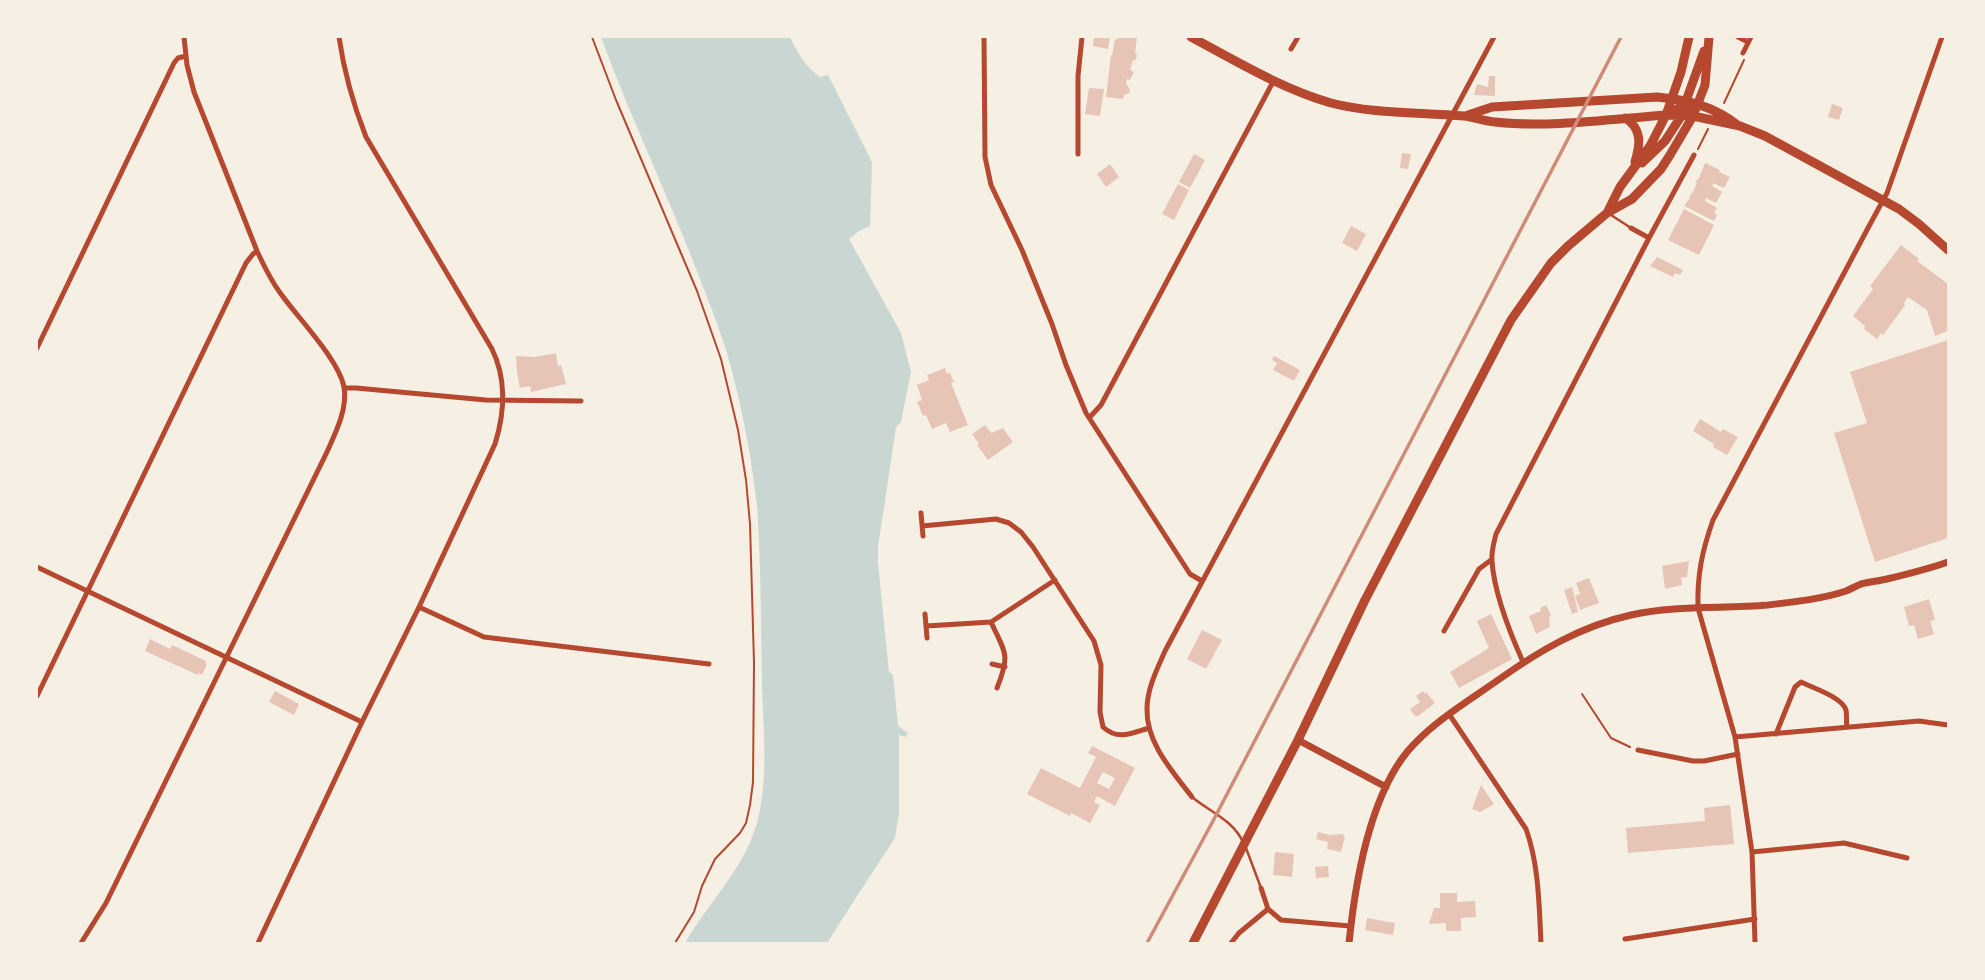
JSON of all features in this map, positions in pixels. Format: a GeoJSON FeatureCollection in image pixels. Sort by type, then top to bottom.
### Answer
{"type":"FeatureCollection","features":[{"type":"Feature","properties":{"kind":"main road"},"geometry":{"type":"LineString","coordinates":[[1191,37],[1274,80],[1330,102],[1354,107],[1466,116],[1494,122],[1562,123],[1682,115],[1740,126],[1782,144],[1884,201],[1919,224],[1948,250]]}},
{"type":"Feature","properties":{"kind":"main road"},"geometry":{"type":"LineString","coordinates":[[1607,213],[1620,187],[1650,146],[1666,115],[1689,37]]}},
{"type":"Feature","properties":{"kind":"main road"},"geometry":{"type":"LineString","coordinates":[[1666,115],[1686,102],[1708,40]]}},
{"type":"Feature","properties":{"kind":"main road"},"geometry":{"type":"LineString","coordinates":[[1193,943],[1298,740],[1365,600],[1511,320],[1551,263],[1607,213],[1632,199],[1661,169],[1699,104],[1706,80],[1708,40]]}},
{"type":"Feature","properties":{"kind":"main road"},"geometry":{"type":"LineString","coordinates":[[1466,116],[1492,107],[1657,97],[1699,104],[1719,111],[1740,126]]}},
{"type":"Feature","properties":{"kind":"main road"},"geometry":{"type":"LineString","coordinates":[[1632,171],[1658,148],[1682,115],[1699,104]]}},
{"type":"Feature","properties":{"kind":"main road"},"geometry":{"type":"LineString","coordinates":[[1625,118],[1634,126],[1640,138],[1632,171]]}},
{"type":"Feature","properties":{"kind":"street"},"geometry":{"type":"LineString","coordinates":[[81,943],[106,903],[337,431],[344,401],[344,388],[334,365],[281,294],[257,251],[198,104],[184,37]]}},
{"type":"Feature","properties":{"kind":"street"},"geometry":{"type":"LineString","coordinates":[[257,943],[495,444],[501,425],[504,399],[499,368],[492,349],[366,138],[354,107],[339,37]]}},
{"type":"Feature","properties":{"kind":"street"},"geometry":{"type":"LineString","coordinates":[[984,37],[984,114],[987,171],[991,185],[1026,260],[1088,418],[1190,574],[1202,581]]}},
{"type":"Feature","properties":{"kind":"street"},"geometry":{"type":"LineString","coordinates":[[1077,154],[1078,76],[1082,37]]}},
{"type":"Feature","properties":{"kind":"street"},"geometry":{"type":"LineString","coordinates":[[1291,49],[1298,37]]}},
{"type":"Feature","properties":{"kind":"street"},"geometry":{"type":"LineString","coordinates":[[1192,797],[1161,755],[1149,728],[1147,709],[1152,683],[1165,651],[1493,37]]}},
{"type":"Feature","properties":{"kind":"street"},"geometry":{"type":"LineString","coordinates":[[1738,37],[1749,39],[1743,53]]}},
{"type":"Feature","properties":{"kind":"street"},"geometry":{"type":"LineString","coordinates":[[1755,943],[1752,852],[1738,754],[1698,608],[1699,562],[1713,520],[1884,201],[1942,37]]}},
{"type":"Feature","properties":{"kind":"street"},"geometry":{"type":"LineString","coordinates":[[37,348],[174,62],[186,56]]}},
{"type":"Feature","properties":{"kind":"street"},"geometry":{"type":"LineString","coordinates":[[1088,418],[1101,405],[1274,80]]}},
{"type":"Feature","properties":{"kind":"street"},"geometry":{"type":"LineString","coordinates":[[1523,662],[1508,626],[1492,560],[1498,528],[1694,155]]}},
{"type":"Feature","properties":{"kind":"street"},"geometry":{"type":"LineString","coordinates":[[1631,228],[1649,238]]}},
{"type":"Feature","properties":{"kind":"street"},"geometry":{"type":"LineString","coordinates":[[37,696],[246,262],[257,251]]}},
{"type":"Feature","properties":{"kind":"street"},"geometry":{"type":"LineString","coordinates":[[344,388],[486,400],[581,401]]}},
{"type":"Feature","properties":{"kind":"street"},"geometry":{"type":"LineString","coordinates":[[921,513],[923,536]]}},
{"type":"Feature","properties":{"kind":"street"},"geometry":{"type":"LineString","coordinates":[[922,526],[989,519],[1009,523],[1021,532],[1086,628],[1098,653],[1101,665],[1100,712],[1103,727],[1116,735],[1124,736],[1149,728]]}},
{"type":"Feature","properties":{"kind":"street"},"geometry":{"type":"LineString","coordinates":[[1444,631],[1479,569],[1492,560]]}},
{"type":"Feature","properties":{"kind":"street"},"geometry":{"type":"LineString","coordinates":[[1349,943],[1362,861],[1377,811],[1387,787],[1408,751],[1449,714],[1523,662],[1575,633],[1618,618],[1665,610],[1768,605],[1815,599],[1948,562]]}},
{"type":"Feature","properties":{"kind":"street"},"geometry":{"type":"LineString","coordinates":[[37,567],[362,722]]}},
{"type":"Feature","properties":{"kind":"street"},"geometry":{"type":"LineString","coordinates":[[926,626],[991,622],[1055,580]]}},
{"type":"Feature","properties":{"kind":"street"},"geometry":{"type":"LineString","coordinates":[[419,607],[484,637],[709,664]]}},
{"type":"Feature","properties":{"kind":"street"},"geometry":{"type":"LineString","coordinates":[[925,614],[927,638]]}},
{"type":"Feature","properties":{"kind":"street"},"geometry":{"type":"LineString","coordinates":[[991,622],[1005,650],[1005,667],[997,688]]}},
{"type":"Feature","properties":{"kind":"street"},"geometry":{"type":"LineString","coordinates":[[1449,622],[1456,626]]}},
{"type":"Feature","properties":{"kind":"street"},"geometry":{"type":"LineString","coordinates":[[992,664],[1005,667]]}},
{"type":"Feature","properties":{"kind":"street"},"geometry":{"type":"LineString","coordinates":[[1776,734],[1795,687],[1801,682],[1838,699],[1846,710],[1847,727]]}},
{"type":"Feature","properties":{"kind":"street"},"geometry":{"type":"LineString","coordinates":[[1449,714],[1526,829],[1533,848],[1541,943]]}},
{"type":"Feature","properties":{"kind":"street"},"geometry":{"type":"LineString","coordinates":[[1735,737],[1919,721],[1948,725]]}},
{"type":"Feature","properties":{"kind":"street"},"geometry":{"type":"LineString","coordinates":[[1298,740],[1387,787]]}},
{"type":"Feature","properties":{"kind":"street"},"geometry":{"type":"LineString","coordinates":[[1638,750],[1693,761],[1738,754]]}},
{"type":"Feature","properties":{"kind":"street"},"geometry":{"type":"LineString","coordinates":[[1752,852],[1844,843],[1907,858]]}},
{"type":"Feature","properties":{"kind":"street"},"geometry":{"type":"LineString","coordinates":[[1261,888],[1268,909],[1281,920],[1350,926]]}},
{"type":"Feature","properties":{"kind":"street"},"geometry":{"type":"LineString","coordinates":[[1231,943],[1268,909]]}},
{"type":"Feature","properties":{"kind":"street"},"geometry":{"type":"LineString","coordinates":[[1625,939],[1755,919]]}},
{"type":"Feature","properties":{"kind":"lane"},"geometry":{"type":"LineString","coordinates":[[1607,213],[1631,228]]}},
{"type":"Feature","properties":{"kind":"lane"},"geometry":{"type":"LineString","coordinates":[[1192,797],[1225,818],[1235,829],[1250,856],[1261,888]]}},
{"type":"Feature","properties":{"kind":"path"},"geometry":{"type":"LineString","coordinates":[[592,37],[697,291],[721,359],[738,430],[746,480],[754,663],[753,782],[750,805],[746,823],[740,833],[715,859],[702,886],[694,912],[676,943]]}},
{"type":"Feature","properties":{"kind":"path"},"geometry":{"type":"LineString","coordinates":[[1723,105],[1745,60],[1743,53]]}},
{"type":"Feature","properties":{"kind":"path"},"geometry":{"type":"LineString","coordinates":[[1694,155],[1709,128]]}},
{"type":"Feature","properties":{"kind":"path"},"geometry":{"type":"LineString","coordinates":[[1582,694],[1611,738],[1638,750]]}},
{"type":"Feature","properties":{"kind":"shaded area"},"geometry":{"type":"Polygon","coordinates":[[[601,37],[790,37],[810,68],[820,77],[828,75],[872,162],[870,226],[849,239],[901,333],[911,372],[901,422],[896,427],[878,547],[889,672],[893,675],[898,726],[908,733],[906,737],[899,735],[899,813],[895,838],[827,943],[685,943],[744,854],[757,822],[761,803],[764,741],[757,506],[744,424],[722,338],[601,37]]]}},
{"type":"Feature","properties":{"kind":"building"},"geometry":{"type":"Polygon","coordinates":[[[1094,37],[1110,37],[1108,49],[1093,46],[1094,37]]]}},
{"type":"Feature","properties":{"kind":"building"},"geometry":{"type":"Polygon","coordinates":[[[1118,37],[1137,37],[1136,60],[1133,60],[1130,70],[1134,72],[1126,83],[1130,90],[1123,99],[1106,97],[1111,55],[1118,37]]]}},
{"type":"Feature","properties":{"kind":"building"},"geometry":{"type":"Polygon","coordinates":[[[1489,76],[1495,76],[1495,96],[1474,95],[1477,84],[1488,87],[1489,76]]]}},
{"type":"Feature","properties":{"kind":"building"},"geometry":{"type":"Polygon","coordinates":[[[1089,88],[1104,89],[1100,116],[1085,114],[1089,88]]]}},
{"type":"Feature","properties":{"kind":"building"},"geometry":{"type":"Polygon","coordinates":[[[1832,104],[1843,108],[1839,120],[1828,117],[1832,104]]]}},
{"type":"Feature","properties":{"kind":"building"},"geometry":{"type":"Polygon","coordinates":[[[1402,153],[1411,154],[1408,169],[1400,168],[1402,153]]]}},
{"type":"Feature","properties":{"kind":"building"},"geometry":{"type":"Polygon","coordinates":[[[1194,154],[1205,160],[1190,188],[1179,182],[1194,154]]]}},
{"type":"Feature","properties":{"kind":"building"},"geometry":{"type":"Polygon","coordinates":[[[1705,163],[1730,177],[1724,188],[1713,183],[1712,186],[1722,192],[1716,203],[1706,198],[1705,201],[1717,208],[1714,221],[1684,206],[1705,163]]]}},
{"type":"Feature","properties":{"kind":"building"},"geometry":{"type":"Polygon","coordinates":[[[1110,164],[1119,177],[1106,187],[1097,174],[1110,164]]]}},
{"type":"Feature","properties":{"kind":"building"},"geometry":{"type":"Polygon","coordinates":[[[1178,184],[1189,190],[1174,220],[1162,214],[1178,184]]]}},
{"type":"Feature","properties":{"kind":"building"},"geometry":{"type":"Polygon","coordinates":[[[1684,209],[1714,225],[1699,255],[1668,240],[1684,209]]]}},
{"type":"Feature","properties":{"kind":"building"},"geometry":{"type":"Polygon","coordinates":[[[1351,226],[1366,234],[1357,251],[1342,243],[1351,226]]]}},
{"type":"Feature","properties":{"kind":"building"},"geometry":{"type":"Polygon","coordinates":[[[1901,245],[1948,284],[1948,331],[1935,336],[1927,310],[1908,297],[1883,335],[1881,333],[1877,339],[1853,316],[1873,289],[1870,286],[1901,245]]]}},
{"type":"Feature","properties":{"kind":"building"},"geometry":{"type":"Polygon","coordinates":[[[1657,257],[1683,270],[1680,275],[1675,273],[1673,277],[1650,266],[1657,257]]]}},
{"type":"Feature","properties":{"kind":"building"},"geometry":{"type":"Polygon","coordinates":[[[1948,340],[1948,538],[1875,562],[1834,433],[1867,423],[1850,372],[1948,340]]]}},
{"type":"Feature","properties":{"kind":"building"},"geometry":{"type":"Polygon","coordinates":[[[556,353],[566,384],[531,392],[530,386],[520,388],[516,356],[535,357],[556,353]]]}},
{"type":"Feature","properties":{"kind":"building"},"geometry":{"type":"Polygon","coordinates":[[[1274,356],[1300,370],[1294,381],[1273,370],[1277,363],[1272,360],[1274,356]]]}},
{"type":"Feature","properties":{"kind":"building"},"geometry":{"type":"Polygon","coordinates":[[[945,368],[954,382],[951,383],[968,425],[950,432],[946,423],[932,429],[917,402],[922,400],[917,385],[929,380],[927,375],[945,368]]]}},
{"type":"Feature","properties":{"kind":"building"},"geometry":{"type":"Polygon","coordinates":[[[1700,419],[1721,432],[1723,429],[1738,437],[1727,455],[1693,431],[1700,419]]]}},
{"type":"Feature","properties":{"kind":"building"},"geometry":{"type":"Polygon","coordinates":[[[985,425],[991,433],[1003,428],[1013,442],[988,460],[972,434],[985,425]]]}},
{"type":"Feature","properties":{"kind":"building"},"geometry":{"type":"Polygon","coordinates":[[[1689,561],[1687,577],[1681,578],[1682,585],[1665,589],[1662,566],[1689,561]]]}},
{"type":"Feature","properties":{"kind":"building"},"geometry":{"type":"Polygon","coordinates":[[[1589,578],[1599,603],[1580,610],[1575,596],[1580,594],[1576,583],[1589,578]]]}},
{"type":"Feature","properties":{"kind":"building"},"geometry":{"type":"Polygon","coordinates":[[[1572,587],[1578,612],[1572,614],[1564,590],[1572,587]]]}},
{"type":"Feature","properties":{"kind":"building"},"geometry":{"type":"Polygon","coordinates":[[[1929,599],[1935,620],[1930,621],[1934,634],[1918,639],[1914,625],[1909,626],[1904,607],[1929,599]]]}},
{"type":"Feature","properties":{"kind":"building"},"geometry":{"type":"Polygon","coordinates":[[[1546,605],[1551,615],[1550,627],[1536,634],[1529,616],[1541,611],[1540,608],[1546,605]]]}},
{"type":"Feature","properties":{"kind":"building"},"geometry":{"type":"Polygon","coordinates":[[[1491,614],[1512,659],[1459,688],[1450,672],[1489,648],[1477,621],[1491,614]]]}},
{"type":"Feature","properties":{"kind":"building"},"geometry":{"type":"Polygon","coordinates":[[[1202,630],[1222,640],[1206,669],[1187,659],[1202,630]]]}},
{"type":"Feature","properties":{"kind":"building"},"geometry":{"type":"Polygon","coordinates":[[[150,639],[170,649],[172,645],[206,661],[202,675],[145,651],[150,639]]]}},
{"type":"Feature","properties":{"kind":"building"},"geometry":{"type":"Polygon","coordinates":[[[275,691],[299,704],[294,715],[269,702],[275,691]]]}},
{"type":"Feature","properties":{"kind":"building"},"geometry":{"type":"Polygon","coordinates":[[[1423,691],[1435,703],[1415,716],[1410,709],[1420,702],[1416,696],[1423,691]]]}},
{"type":"Feature","properties":{"kind":"building"},"geometry":{"type":"Polygon","coordinates":[[[1092,746],[1135,768],[1115,806],[1097,796],[1094,802],[1100,805],[1090,823],[1027,794],[1041,768],[1080,788],[1096,757],[1088,753],[1092,746]],[[1103,772],[1097,783],[1109,789],[1115,778],[1103,772]]]}},
{"type":"Feature","properties":{"kind":"building"},"geometry":{"type":"Polygon","coordinates":[[[1481,785],[1494,804],[1480,812],[1472,809],[1481,785]]]}},
{"type":"Feature","properties":{"kind":"building"},"geometry":{"type":"Polygon","coordinates":[[[1730,805],[1734,844],[1628,853],[1626,828],[1705,821],[1704,808],[1730,805]]]}},
{"type":"Feature","properties":{"kind":"building"},"geometry":{"type":"Polygon","coordinates":[[[1318,832],[1342,834],[1345,837],[1341,852],[1327,849],[1328,842],[1316,839],[1318,832]]]}},
{"type":"Feature","properties":{"kind":"building"},"geometry":{"type":"Polygon","coordinates":[[[1275,852],[1294,854],[1292,877],[1273,875],[1275,852]]]}},
{"type":"Feature","properties":{"kind":"building"},"geometry":{"type":"Polygon","coordinates":[[[1328,866],[1329,877],[1316,878],[1315,867],[1328,866]]]}},
{"type":"Feature","properties":{"kind":"building"},"geometry":{"type":"Polygon","coordinates":[[[1440,893],[1457,893],[1457,902],[1475,901],[1476,917],[1461,918],[1461,931],[1446,931],[1446,923],[1429,924],[1434,908],[1440,908],[1440,893]]]}},
{"type":"Feature","properties":{"kind":"building"},"geometry":{"type":"Polygon","coordinates":[[[1367,918],[1395,923],[1393,935],[1365,930],[1367,918]]]}},
{"type":"Feature","properties":{"kind":"railway"},"geometry":{"type":"LineString","coordinates":[[1147,943],[1621,37]]}}]}
